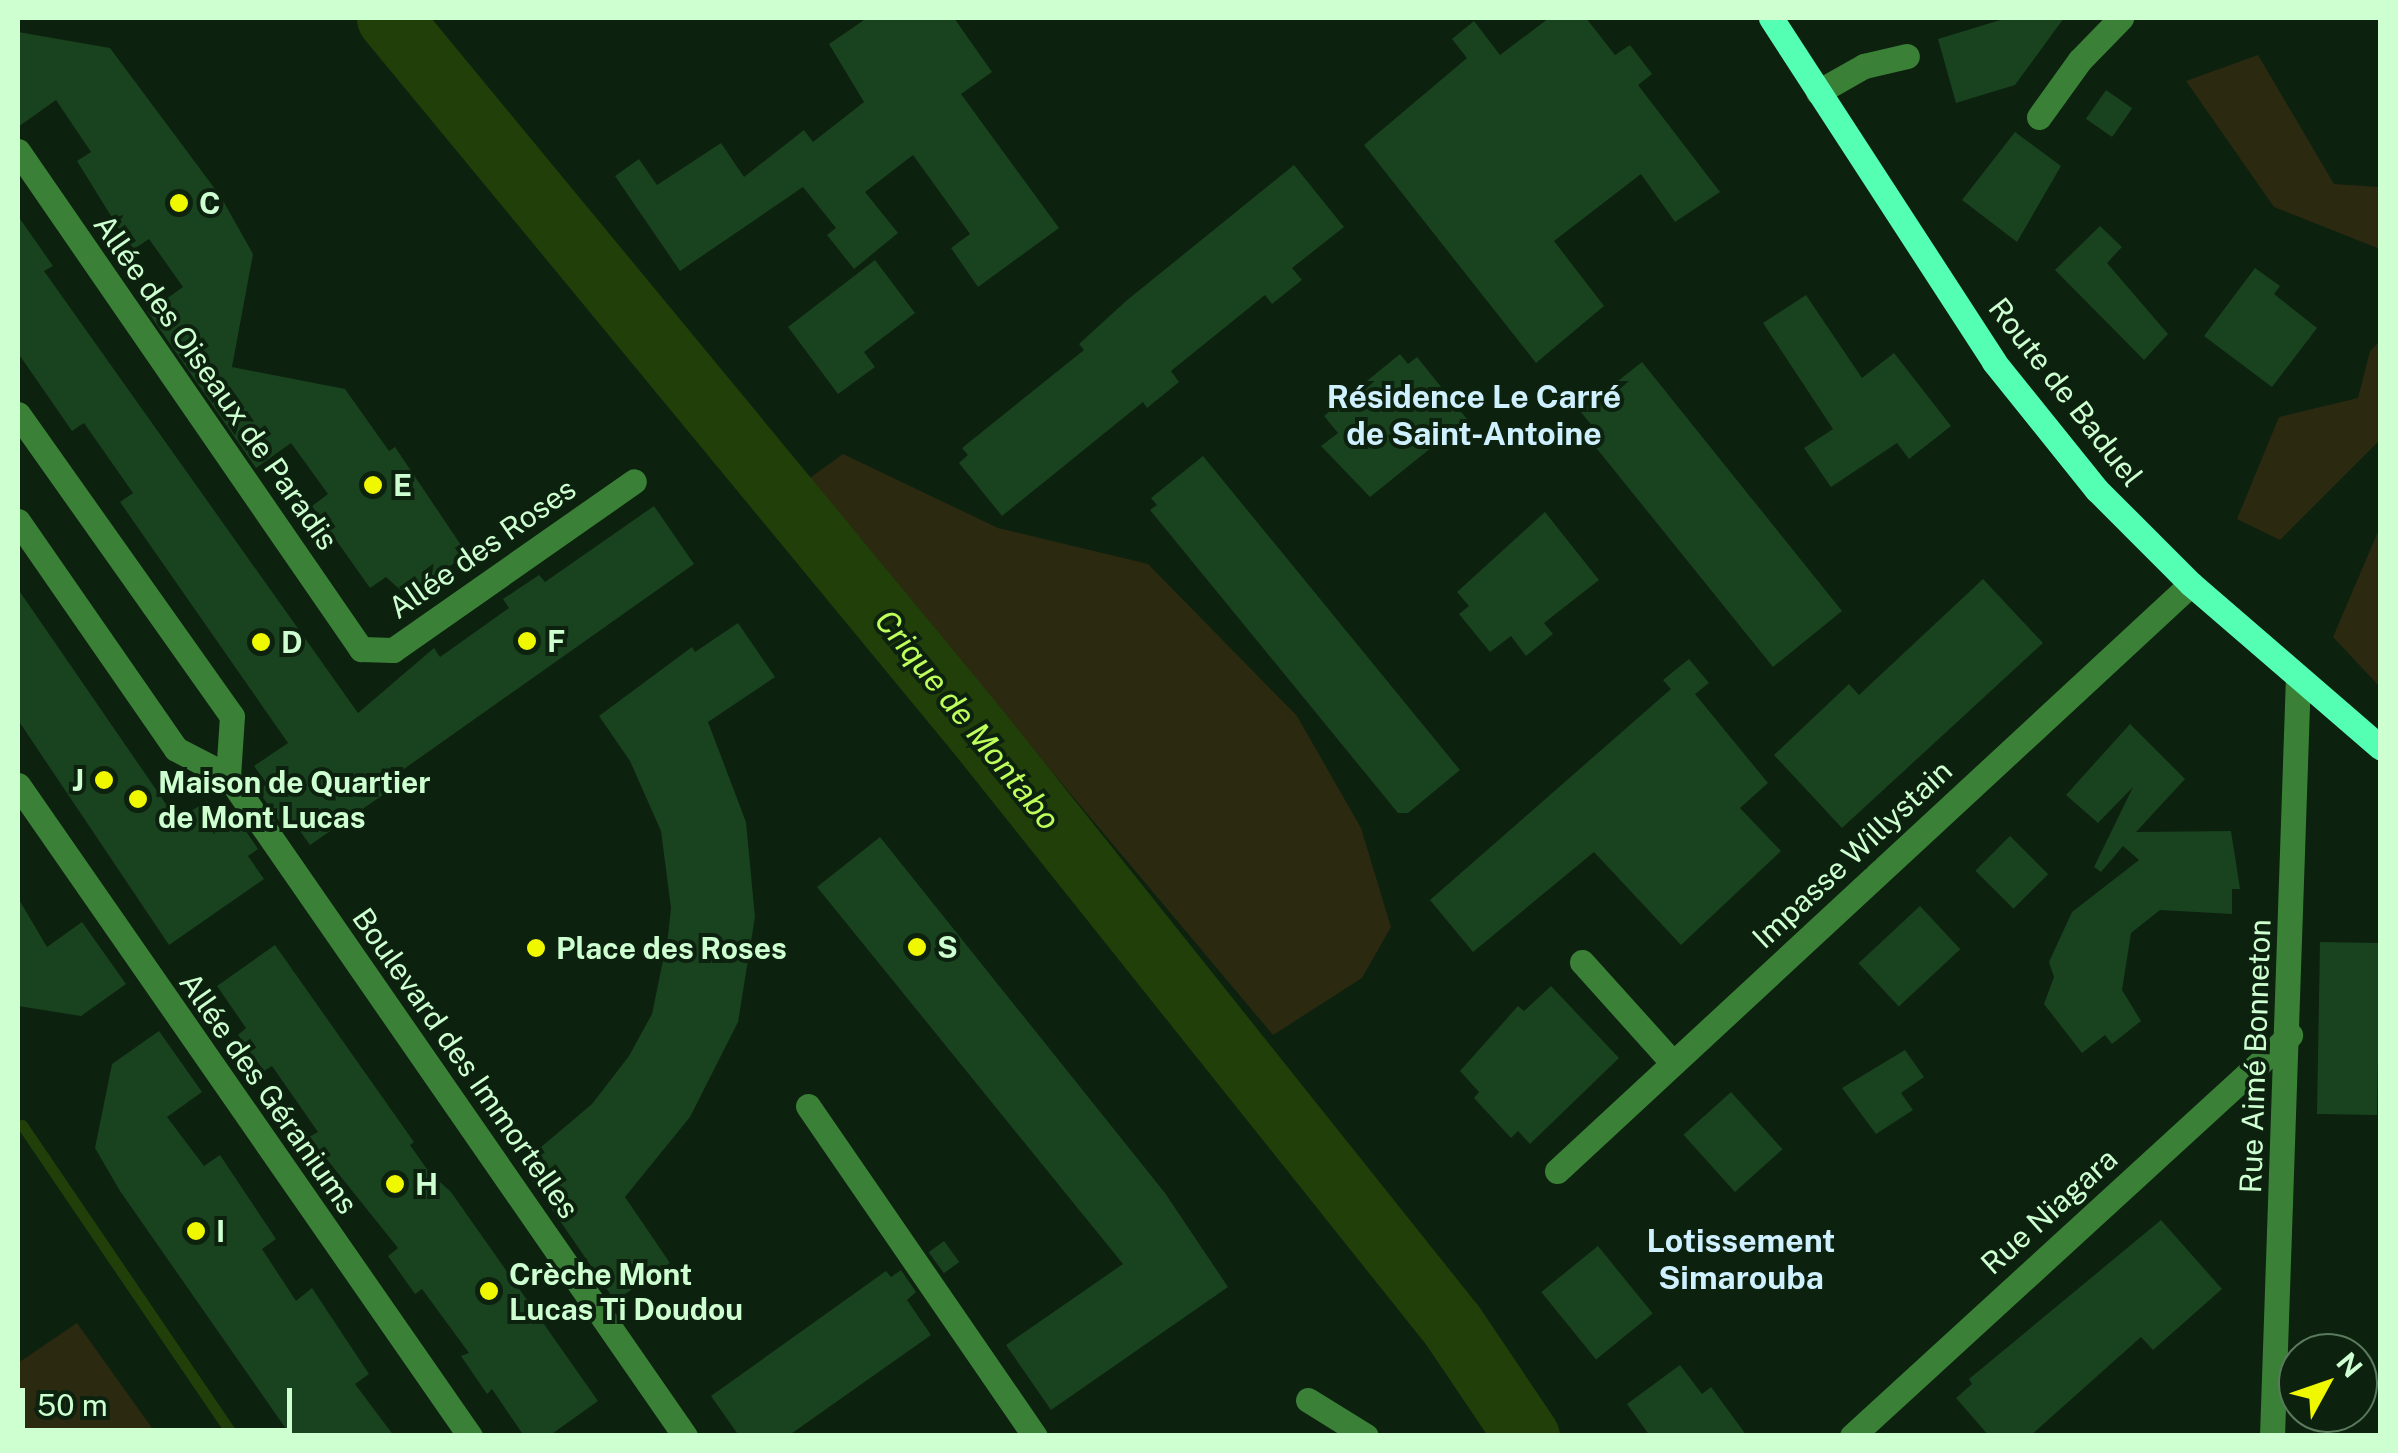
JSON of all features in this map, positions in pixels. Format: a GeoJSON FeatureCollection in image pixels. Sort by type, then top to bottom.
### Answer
{"type":"FeatureCollection","features":[{"type":"Feature","properties":{"kind":"main road","name":"Route de Baduel"},"geometry":{"type":"LineString","coordinates":[[1770,18],[1994,362],[2097,490],[2191,584],[2380,747]]}},
{"type":"Feature","properties":{"kind":"street"},"geometry":{"type":"LineString","coordinates":[[2040,117],[2080,60],[2121,18]]}},
{"type":"Feature","properties":{"kind":"street"},"geometry":{"type":"LineString","coordinates":[[1818,92],[1864,66],[1907,56]]}},
{"type":"Feature","properties":{"kind":"street","name":"Allée des Oiseaux de Paradis"},"geometry":{"type":"LineString","coordinates":[[18,151],[361,649]]}},
{"type":"Feature","properties":{"kind":"street"},"geometry":{"type":"LineString","coordinates":[[18,414],[232,716],[228,776]]}},
{"type":"Feature","properties":{"kind":"street","name":"Allée des Roses"},"geometry":{"type":"LineString","coordinates":[[361,649],[392,650],[634,481]]}},
{"type":"Feature","properties":{"kind":"street","name":"Boulevard des Immortelles"},"geometry":{"type":"LineString","coordinates":[[18,521],[176,750],[228,776],[685,1436]]}},
{"type":"Feature","properties":{"kind":"street","name":"Impasse Willystain"},"geometry":{"type":"LineString","coordinates":[[1557,1171],[2191,584]]}},
{"type":"Feature","properties":{"kind":"street","name":"Rue Aimé Bonneton"},"geometry":{"type":"LineString","coordinates":[[2272,1436],[2290,1035],[2298,678]]}},
{"type":"Feature","properties":{"kind":"street","name":"Allée des Géraniums"},"geometry":{"type":"LineString","coordinates":[[18,785],[470,1436]]}},
{"type":"Feature","properties":{"kind":"street"},"geometry":{"type":"LineString","coordinates":[[1582,962],[1673,1063]]}},
{"type":"Feature","properties":{"kind":"street","name":"Rue Niagara"},"geometry":{"type":"LineString","coordinates":[[1852,1436],[2290,1035]]}},
{"type":"Feature","properties":{"kind":"street"},"geometry":{"type":"LineString","coordinates":[[808,1106],[1035,1436]]}},
{"type":"Feature","properties":{"kind":"street"},"geometry":{"type":"LineString","coordinates":[[1308,1400],[1366,1436]]}},
{"type":"Feature","properties":{"kind":"shaded area"},"geometry":{"type":"Polygon","coordinates":[[[2258,55],[2334,184],[2380,187],[2380,249],[2274,207],[2186,81],[2258,55]]]}},
{"type":"Feature","properties":{"kind":"shaded area"},"geometry":{"type":"Polygon","coordinates":[[[2380,341],[2380,440],[2280,540],[2237,519],[2279,417],[2358,398],[2370,351],[2380,341]]]}},
{"type":"Feature","properties":{"kind":"shaded area"},"geometry":{"type":"Polygon","coordinates":[[[843,454],[998,528],[1148,564],[1297,716],[1361,828],[1391,927],[1362,978],[1273,1035],[807,480],[843,454]]]}},
{"type":"Feature","properties":{"kind":"shaded area"},"geometry":{"type":"Polygon","coordinates":[[[2380,527],[2380,687],[2333,637],[2380,527]]]}},
{"type":"Feature","properties":{"kind":"shaded area"},"geometry":{"type":"Polygon","coordinates":[[[77,1323],[157,1435],[18,1435],[18,1363],[77,1323]]]}},
{"type":"Feature","properties":{"kind":"building"},"geometry":{"type":"Polygon","coordinates":[[[867,18],[954,18],[992,72],[961,94],[1059,228],[978,287],[951,248],[970,234],[913,155],[865,192],[898,233],[854,269],[827,235],[836,228],[803,187],[680,271],[615,176],[639,159],[657,185],[721,143],[744,177],[804,130],[813,142],[864,102],[829,44],[867,18]]]}},
{"type":"Feature","properties":{"kind":"building"},"geometry":{"type":"Polygon","coordinates":[[[1549,18],[1586,18],[1615,55],[1630,45],[1652,74],[1638,85],[1720,192],[1675,222],[1641,174],[1554,241],[1604,306],[1536,363],[1364,145],[1467,58],[1452,39],[1474,21],[1500,55],[1549,18]]]}},
{"type":"Feature","properties":{"kind":"building"},"geometry":{"type":"Polygon","coordinates":[[[2007,18],[2064,18],[2015,85],[1956,103],[1938,39],[2007,18]]]}},
{"type":"Feature","properties":{"kind":"building"},"geometry":{"type":"Polygon","coordinates":[[[18,32],[110,48],[221,197],[253,254],[232,367],[345,389],[389,451],[395,447],[467,554],[407,596],[386,577],[370,588],[312,506],[328,494],[291,443],[256,468],[148,312],[183,287],[149,239],[134,249],[124,237],[77,161],[91,152],[56,100],[18,127],[18,32]]]}},
{"type":"Feature","properties":{"kind":"building"},"geometry":{"type":"Polygon","coordinates":[[[2106,90],[2132,108],[2112,137],[2086,119],[2106,90]]]}},
{"type":"Feature","properties":{"kind":"building"},"geometry":{"type":"Polygon","coordinates":[[[2015,132],[2061,166],[2017,242],[1962,200],[2015,132]]]}},
{"type":"Feature","properties":{"kind":"building"},"geometry":{"type":"Polygon","coordinates":[[[1294,165],[1344,227],[1292,268],[1302,280],[1272,304],[1265,295],[1171,371],[1179,382],[1147,408],[1143,402],[1002,516],[959,463],[968,455],[962,448],[1084,350],[1079,344],[1126,301],[1294,165]]]}},
{"type":"Feature","properties":{"kind":"building"},"geometry":{"type":"Polygon","coordinates":[[[18,216],[53,266],[44,271],[358,713],[434,648],[440,657],[509,608],[503,599],[539,575],[545,582],[654,506],[694,564],[387,781],[393,788],[310,845],[295,824],[285,830],[258,790],[267,784],[254,766],[288,743],[120,502],[133,493],[84,423],[72,431],[18,353],[18,216]]]}},
{"type":"Feature","properties":{"kind":"building"},"geometry":{"type":"Polygon","coordinates":[[[2100,226],[2122,247],[2107,263],[2168,334],[2144,360],[2055,270],[2100,226]]]}},
{"type":"Feature","properties":{"kind":"building"},"geometry":{"type":"Polygon","coordinates":[[[875,260],[915,313],[864,352],[875,367],[838,394],[788,327],[875,260]]]}},
{"type":"Feature","properties":{"kind":"building"},"geometry":{"type":"Polygon","coordinates":[[[2255,268],[2280,286],[2274,294],[2317,328],[2272,387],[2204,336],[2255,268]]]}},
{"type":"Feature","properties":{"kind":"building"},"geometry":{"type":"Polygon","coordinates":[[[1806,295],[1862,378],[1894,353],[1951,426],[1909,459],[1897,443],[1831,487],[1804,448],[1833,429],[1763,323],[1806,295]]]}},
{"type":"Feature","properties":{"kind":"building"},"geometry":{"type":"Polygon","coordinates":[[[1400,354],[1408,364],[1417,357],[1467,419],[1370,497],[1321,446],[1338,433],[1324,416],[1400,354]]]}},
{"type":"Feature","properties":{"kind":"building"},"geometry":{"type":"Polygon","coordinates":[[[1642,362],[1842,611],[1773,667],[1585,434],[1593,427],[1580,411],[1642,362]]]}},
{"type":"Feature","properties":{"kind":"building"},"geometry":{"type":"Polygon","coordinates":[[[1203,456],[1460,770],[1408,813],[1398,813],[1150,510],[1157,505],[1151,498],[1203,456]]]}},
{"type":"Feature","properties":{"kind":"building"},"geometry":{"type":"Polygon","coordinates":[[[1545,512],[1599,580],[1544,623],[1553,634],[1526,656],[1511,636],[1490,652],[1459,614],[1469,606],[1457,592],[1545,512]]]}},
{"type":"Feature","properties":{"kind":"building"},"geometry":{"type":"Polygon","coordinates":[[[1983,579],[2043,643],[1842,828],[1774,755],[1849,684],[1859,695],[1983,579]]]}},
{"type":"Feature","properties":{"kind":"building","name":"J"},"geometry":{"type":"Polygon","coordinates":[[[18,589],[177,820],[207,801],[219,818],[231,809],[258,849],[248,856],[264,879],[169,945],[18,720],[18,589]]]}},
{"type":"Feature","properties":{"kind":"building"},"geometry":{"type":"Polygon","coordinates":[[[738,623],[775,677],[708,722],[746,822],[755,917],[738,1022],[690,1117],[625,1197],[670,1263],[615,1301],[521,1164],[592,1104],[629,1056],[652,1014],[668,936],[671,908],[661,831],[630,761],[599,716],[692,647],[695,652],[738,623]]]}},
{"type":"Feature","properties":{"kind":"building"},"geometry":{"type":"Polygon","coordinates":[[[1689,659],[1709,683],[1695,694],[1768,783],[1740,808],[1781,851],[1681,945],[1594,852],[1473,952],[1430,900],[1671,689],[1663,680],[1689,659]]]}},
{"type":"Feature","properties":{"kind":"building"},"geometry":{"type":"Polygon","coordinates":[[[2130,724],[2185,779],[2136,832],[2231,831],[2240,889],[2232,889],[2232,914],[2160,910],[2131,933],[2122,990],[2141,1021],[2112,1044],[2105,1035],[2082,1053],[2044,1004],[2054,977],[2049,962],[2072,912],[2139,860],[2123,846],[2101,872],[2094,867],[2133,787],[2098,823],[2066,795],[2130,724]]]}},
{"type":"Feature","properties":{"kind":"building"},"geometry":{"type":"Polygon","coordinates":[[[2010,836],[2048,874],[2014,909],[1975,871],[2010,836]]]}},
{"type":"Feature","properties":{"kind":"building"},"geometry":{"type":"Polygon","coordinates":[[[880,837],[1165,1193],[1228,1287],[1051,1410],[1006,1345],[1123,1264],[817,887],[880,837]]]}},
{"type":"Feature","properties":{"kind":"building"},"geometry":{"type":"Polygon","coordinates":[[[18,898],[47,947],[82,922],[126,984],[81,1016],[18,1006],[18,898]]]}},
{"type":"Feature","properties":{"kind":"building"},"geometry":{"type":"Polygon","coordinates":[[[1920,906],[1960,949],[1899,1006],[1859,963],[1920,906]]]}},
{"type":"Feature","properties":{"kind":"building"},"geometry":{"type":"Polygon","coordinates":[[[2320,942],[2380,943],[2377,1115],[2317,1114],[2320,942]]]}},
{"type":"Feature","properties":{"kind":"building","name":"H"},"geometry":{"type":"Polygon","coordinates":[[[275,945],[414,1142],[410,1145],[429,1172],[451,1192],[598,1401],[549,1436],[524,1436],[492,1389],[487,1394],[461,1356],[469,1353],[422,1289],[415,1294],[388,1256],[398,1248],[309,1137],[318,1132],[272,1066],[264,1071],[238,1035],[246,1028],[217,986],[275,945]]]}},
{"type":"Feature","properties":{"kind":"building"},"geometry":{"type":"Polygon","coordinates":[[[1551,986],[1619,1058],[1530,1144],[1518,1131],[1511,1138],[1474,1098],[1479,1092],[1460,1071],[1518,1006],[1524,1011],[1551,986]]]}},
{"type":"Feature","properties":{"kind":"building","name":"I"},"geometry":{"type":"Polygon","coordinates":[[[159,1031],[202,1092],[167,1117],[204,1166],[220,1155],[276,1239],[262,1249],[296,1301],[312,1288],[369,1374],[355,1384],[394,1436],[291,1436],[120,1191],[95,1148],[112,1064],[159,1031]]]}},
{"type":"Feature","properties":{"kind":"building"},"geometry":{"type":"Polygon","coordinates":[[[1905,1050],[1924,1077],[1901,1093],[1913,1110],[1876,1134],[1842,1088],[1905,1050]]]}},
{"type":"Feature","properties":{"kind":"building"},"geometry":{"type":"Polygon","coordinates":[[[1731,1092],[1783,1149],[1735,1192],[1683,1135],[1731,1092]]]}},
{"type":"Feature","properties":{"kind":"building"},"geometry":{"type":"Polygon","coordinates":[[[2161,1220],[2222,1289],[2153,1350],[2141,1337],[2030,1436],[1989,1436],[1956,1398],[1972,1384],[1969,1379],[2161,1220]]]}},
{"type":"Feature","properties":{"kind":"building"},"geometry":{"type":"Polygon","coordinates":[[[944,1241],[959,1262],[944,1273],[929,1252],[944,1241]]]}},
{"type":"Feature","properties":{"kind":"building"},"geometry":{"type":"Polygon","coordinates":[[[1598,1246],[1653,1314],[1596,1360],[1541,1292],[1598,1246]]]}},
{"type":"Feature","properties":{"kind":"building"},"geometry":{"type":"Polygon","coordinates":[[[901,1270],[916,1292],[907,1300],[931,1335],[788,1436],[739,1436],[711,1396],[886,1271],[891,1277],[901,1270]]]}},
{"type":"Feature","properties":{"kind":"building"},"geometry":{"type":"Polygon","coordinates":[[[1680,1365],[1702,1394],[1711,1387],[1747,1436],[1650,1436],[1627,1404],[1680,1365]]]}},
{"type":"Feature","properties":{"kind":"waterway","name":"Crique de Montabo"},"geometry":{"type":"LineString","coordinates":[[389,18],[976,729],[1452,1325],[1527,1436]]}},
{"type":"Feature","properties":{"kind":"waterway"},"geometry":{"type":"LineString","coordinates":[[22,1125],[233,1436]]}},
{"type":"Feature","properties":{"kind":"place","name":"C"},"geometry":{"type":"Point","coordinates":[179,203]}},
{"type":"Feature","properties":{"kind":"place","name":"E"},"geometry":{"type":"Point","coordinates":[373,485]}},
{"type":"Feature","properties":{"kind":"place","name":"F"},"geometry":{"type":"Point","coordinates":[527,641]}},
{"type":"Feature","properties":{"kind":"place","name":"D"},"geometry":{"type":"Point","coordinates":[261,642]}},
{"type":"Feature","properties":{"kind":"place","name":"J"},"geometry":{"type":"Point","coordinates":[104,780]}},
{"type":"Feature","properties":{"kind":"place","name":"Maison de Quartier de Mont Lucas"},"geometry":{"type":"Point","coordinates":[138,799]}},
{"type":"Feature","properties":{"kind":"place","name":"S"},"geometry":{"type":"Point","coordinates":[917,947]}},
{"type":"Feature","properties":{"kind":"place","name":"Place des Roses"},"geometry":{"type":"Point","coordinates":[536,948]}},
{"type":"Feature","properties":{"kind":"place","name":"H"},"geometry":{"type":"Point","coordinates":[395,1184]}},
{"type":"Feature","properties":{"kind":"place","name":"I"},"geometry":{"type":"Point","coordinates":[196,1231]}},
{"type":"Feature","properties":{"kind":"place","name":"Crèche Mont Lucas Ti Doudou"},"geometry":{"type":"Point","coordinates":[489,1291]}},
{"type":"Feature","properties":{"kind":"district","name":"Résidence Le Carré de Saint-Antoine"},"geometry":{"type":"Point","coordinates":[1474,416]}},
{"type":"Feature","properties":{"kind":"district","name":"Lotissement Simarouba"},"geometry":{"type":"Point","coordinates":[1741,1260]}}]}
